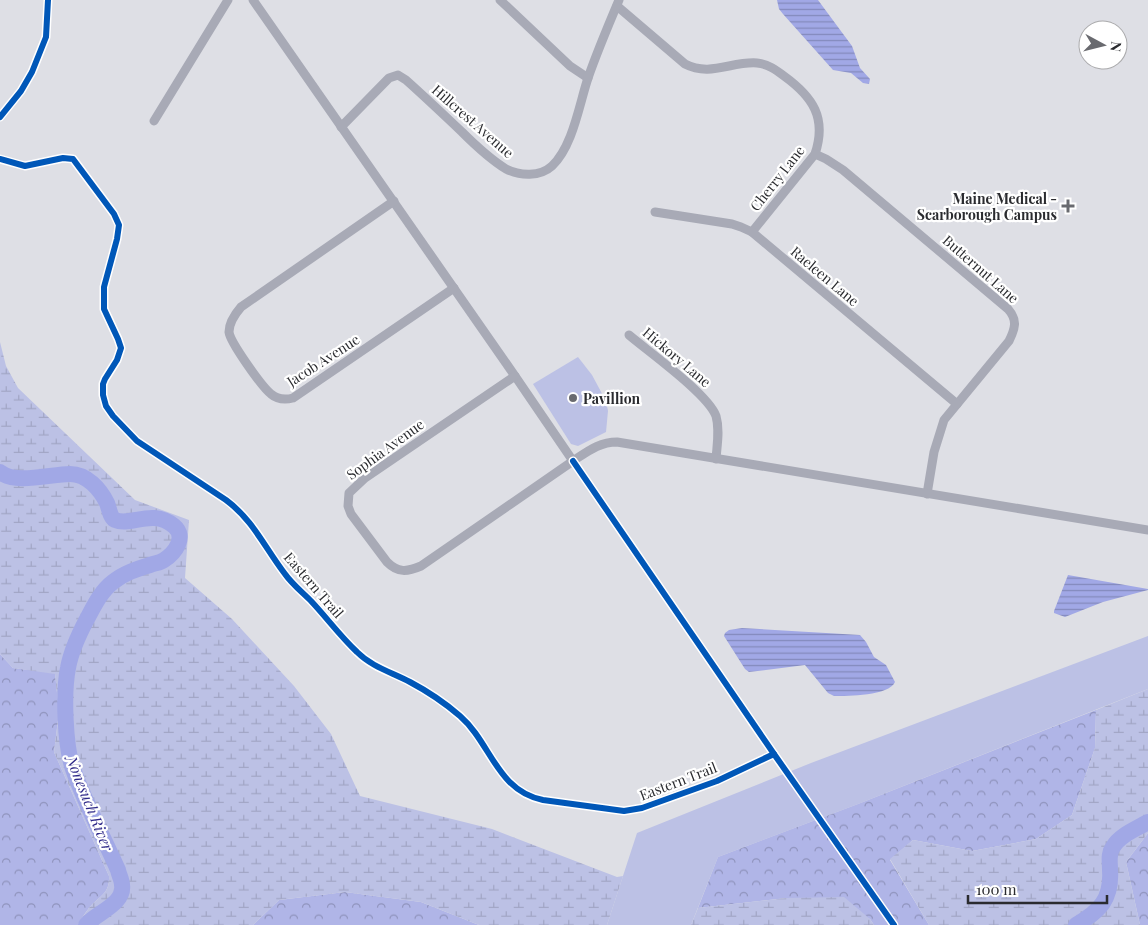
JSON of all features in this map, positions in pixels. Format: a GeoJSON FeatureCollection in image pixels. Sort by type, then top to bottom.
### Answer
{"type":"FeatureCollection","features":[{"type":"Feature","properties":{"kind":"street"},"geometry":{"type":"LineString","coordinates":[[154,120],[228,0]]}},
{"type":"Feature","properties":{"kind":"street"},"geometry":{"type":"LineString","coordinates":[[254,0],[515,376],[572,462]]}},
{"type":"Feature","properties":{"kind":"street"},"geometry":{"type":"LineString","coordinates":[[500,0],[570,66],[588,78]]}},
{"type":"Feature","properties":{"kind":"street","name":"Hillcrest Avenue"},"geometry":{"type":"LineString","coordinates":[[341,127],[389,78],[398,75],[406,80],[498,164],[514,172],[534,174],[550,168],[564,151],[574,126],[588,78],[618,3]]}},
{"type":"Feature","properties":{"kind":"street","name":"Cherry Lane"},"geometry":{"type":"LineString","coordinates":[[618,3],[685,64],[692,68],[712,70],[759,63],[771,67],[788,79],[809,97],[815,106],[820,127],[816,154],[752,232]]}},
{"type":"Feature","properties":{"kind":"street","name":"Butternut Lane"},"geometry":{"type":"LineString","coordinates":[[816,154],[843,170],[1012,314],[1015,328],[1009,341],[944,420],[934,452],[927,494]]}},
{"type":"Feature","properties":{"kind":"street","name":"Jacob Avenue"},"geometry":{"type":"LineString","coordinates":[[394,201],[241,307],[233,316],[229,332],[234,344],[270,394],[279,399],[288,399],[298,395],[454,288]]}},
{"type":"Feature","properties":{"kind":"street","name":"Raeleen Lane"},"geometry":{"type":"LineString","coordinates":[[655,212],[732,224],[752,232],[958,404]]}},
{"type":"Feature","properties":{"kind":"street","name":"Hickory Lane"},"geometry":{"type":"LineString","coordinates":[[629,335],[699,392],[711,405],[718,427],[716,459]]}},
{"type":"Feature","properties":{"kind":"street","name":"Sophia Avenue"},"geometry":{"type":"LineString","coordinates":[[515,376],[356,484],[349,493],[348,500],[351,514],[386,562],[397,570],[407,571],[429,561],[572,462],[601,444],[616,442],[1148,530]]}},
{"type":"Feature","properties":{"kind":"green space"},"geometry":{"type":"Polygon","coordinates":[[[0,342],[6,366],[18,388],[135,500],[189,520],[185,578],[232,619],[294,686],[331,734],[360,796],[492,829],[617,877],[623,876],[607,925],[479,925],[421,902],[345,892],[279,900],[253,925],[78,925],[89,908],[106,891],[109,876],[54,752],[59,712],[55,674],[13,668],[0,654],[0,342]]]}},
{"type":"Feature","properties":{"kind":"green space"},"geometry":{"type":"Polygon","coordinates":[[[578,357],[592,375],[606,401],[608,411],[606,432],[578,446],[571,444],[533,384],[578,357]]]}},
{"type":"Feature","properties":{"kind":"green space"},"geometry":{"type":"Polygon","coordinates":[[[1148,636],[1148,689],[858,804],[718,857],[691,925],[607,925],[637,833],[811,763],[1148,636]]]}},
{"type":"Feature","properties":{"kind":"green space"},"geometry":{"type":"Polygon","coordinates":[[[0,654],[13,668],[55,673],[59,712],[54,752],[109,876],[106,891],[89,908],[78,925],[0,925],[0,654]]]}},
{"type":"Feature","properties":{"kind":"green space"},"geometry":{"type":"Polygon","coordinates":[[[1148,689],[1148,833],[1126,862],[1140,925],[929,925],[890,859],[913,840],[972,851],[1036,839],[1072,815],[1095,748],[1096,710],[1148,689]]]}},
{"type":"Feature","properties":{"kind":"green space"},"geometry":{"type":"Polygon","coordinates":[[[1096,710],[1095,748],[1072,815],[1036,839],[972,851],[913,840],[890,860],[929,925],[874,925],[870,919],[787,898],[698,908],[718,857],[1096,710]]]}},
{"type":"Feature","properties":{"kind":"green space"},"geometry":{"type":"Polygon","coordinates":[[[1148,833],[1148,925],[1140,925],[1126,862],[1148,833]]]}},
{"type":"Feature","properties":{"kind":"green space"},"geometry":{"type":"Polygon","coordinates":[[[345,892],[421,902],[479,925],[253,925],[279,900],[345,892]]]}},
{"type":"Feature","properties":{"kind":"green space"},"geometry":{"type":"Polygon","coordinates":[[[844,897],[870,919],[874,925],[691,925],[698,908],[787,898],[844,897]]]}},
{"type":"Feature","properties":{"kind":"shaded area"},"geometry":{"type":"Polygon","coordinates":[[[777,0],[818,0],[852,46],[860,68],[870,79],[869,84],[863,83],[851,73],[833,70],[779,9],[777,0]]]}},
{"type":"Feature","properties":{"kind":"shaded area"},"geometry":{"type":"Polygon","coordinates":[[[1068,575],[1148,590],[1103,602],[1065,617],[1054,613],[1054,611],[1068,575]]]}},
{"type":"Feature","properties":{"kind":"shaded area"},"geometry":{"type":"Polygon","coordinates":[[[742,628],[860,635],[874,657],[886,665],[895,682],[891,687],[877,693],[834,696],[828,693],[805,665],[749,672],[745,669],[724,636],[729,630],[742,628]]]}},
{"type":"Feature","properties":{"kind":"waterway","name":"Nonesuch River"},"geometry":{"type":"LineString","coordinates":[[0,472],[15,478],[34,478],[62,474],[82,477],[92,483],[101,493],[115,520],[121,522],[158,518],[174,526],[178,530],[179,535],[178,544],[168,557],[161,562],[126,574],[113,582],[105,590],[95,604],[81,631],[69,662],[65,705],[70,759],[83,794],[122,881],[122,892],[115,903],[86,925]]}},
{"type":"Feature","properties":{"kind":"waterway","name":"Nonesuch River"},"geometry":{"type":"LineString","coordinates":[[1076,925],[1092,915],[1103,903],[1109,889],[1110,855],[1113,847],[1124,836],[1148,822]]}},
{"type":"Feature","properties":{"kind":"cycle path"},"geometry":{"type":"LineString","coordinates":[[0,117],[21,91],[32,72],[46,37],[48,0]]}},
{"type":"Feature","properties":{"kind":"cycle path","name":"Eastern Trail"},"geometry":{"type":"LineString","coordinates":[[0,159],[25,166],[63,158],[73,159],[114,214],[119,225],[104,287],[104,309],[121,348],[117,360],[103,384],[106,406],[113,416],[137,441],[226,500],[244,516],[288,578],[351,646],[369,662],[423,689],[460,716],[471,727],[496,765],[515,787],[527,795],[543,800],[624,811],[642,808],[717,781],[774,754]]}},
{"type":"Feature","properties":{"kind":"cycle path"},"geometry":{"type":"LineString","coordinates":[[573,461],[894,925]]}},
{"type":"Feature","properties":{"kind":"place","name":"Maine Medical - Scarborough Campus"},"geometry":{"type":"Point","coordinates":[1068,206]}},
{"type":"Feature","properties":{"kind":"place","name":"Pavillion"},"geometry":{"type":"Point","coordinates":[573,398]}}]}
